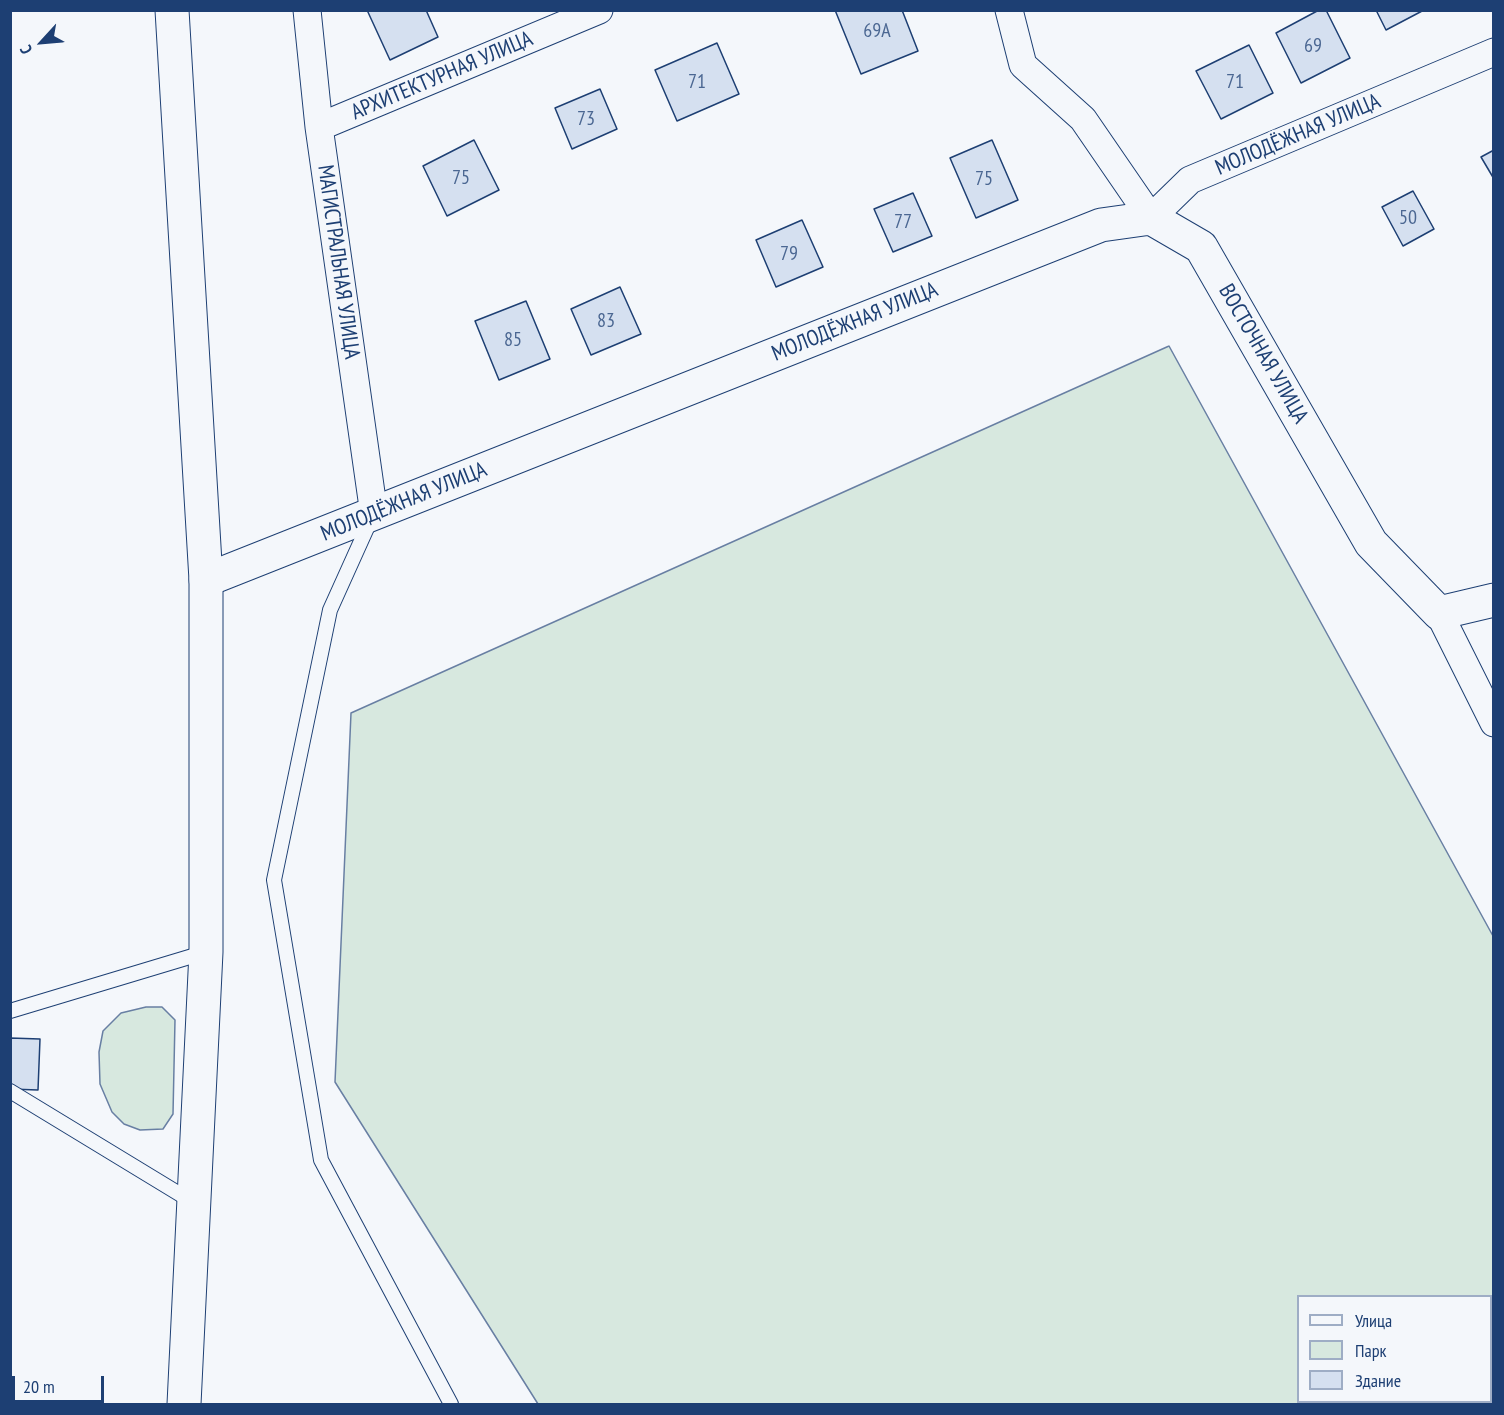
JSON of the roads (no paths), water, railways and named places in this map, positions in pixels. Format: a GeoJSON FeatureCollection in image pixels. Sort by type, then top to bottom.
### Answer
{"type":"FeatureCollection","features":[{"type":"Feature","properties":{"kind":"main road"},"geometry":{"type":"LineString","coordinates":[[172,10],[206,580],[206,952],[184,1404]]}},
{"type":"Feature","properties":{"kind":"main road","name":"МОЛОДЁЖНАЯ УЛИЦА"},"geometry":{"type":"LineString","coordinates":[[206,580],[1101,225],[1151,218]]}},
{"type":"Feature","properties":{"kind":"main road","name":"ВОСТОЧНАЯ УЛИЦА"},"geometry":{"type":"LineString","coordinates":[[1151,218],[1201,247],[1371,543],[1439,613]]}},
{"type":"Feature","properties":{"kind":"main road"},"geometry":{"type":"LineString","coordinates":[[1439,613],[1494,600]]}},
{"type":"Feature","properties":{"kind":"street","name":"МАГИСТРАЛЬНАЯ УЛИЦА"},"geometry":{"type":"LineString","coordinates":[[307,10],[319,127],[374,514]]}},
{"type":"Feature","properties":{"kind":"street","name":"АРХИТЕКТУРНАЯ УЛИЦА"},"geometry":{"type":"LineString","coordinates":[[319,127],[599,10]]}},
{"type":"Feature","properties":{"kind":"street","name":"ВОСТОЧНАЯ УЛИЦА"},"geometry":{"type":"LineString","coordinates":[[1009,10],[1023,65],[1083,119],[1151,218]]}},
{"type":"Feature","properties":{"kind":"street","name":"МОЛОДЁЖНАЯ УЛИЦА"},"geometry":{"type":"LineString","coordinates":[[1151,218],[1190,180],[1494,52]]}},
{"type":"Feature","properties":{"kind":"street","name":"ВОСТОЧНАЯ УЛИЦА"},"geometry":{"type":"LineString","coordinates":[[1439,613],[1494,723]]}},
{"type":"Feature","properties":{"kind":"lane"},"geometry":{"type":"LineString","coordinates":[[374,514],[330,610],[274,880],[321,1160],[451,1404]]}},
{"type":"Feature","properties":{"kind":"lane"},"geometry":{"type":"LineString","coordinates":[[10,1011],[206,952]]}},
{"type":"Feature","properties":{"kind":"lane"},"geometry":{"type":"LineString","coordinates":[[10,1090],[193,1202]]}}]}
